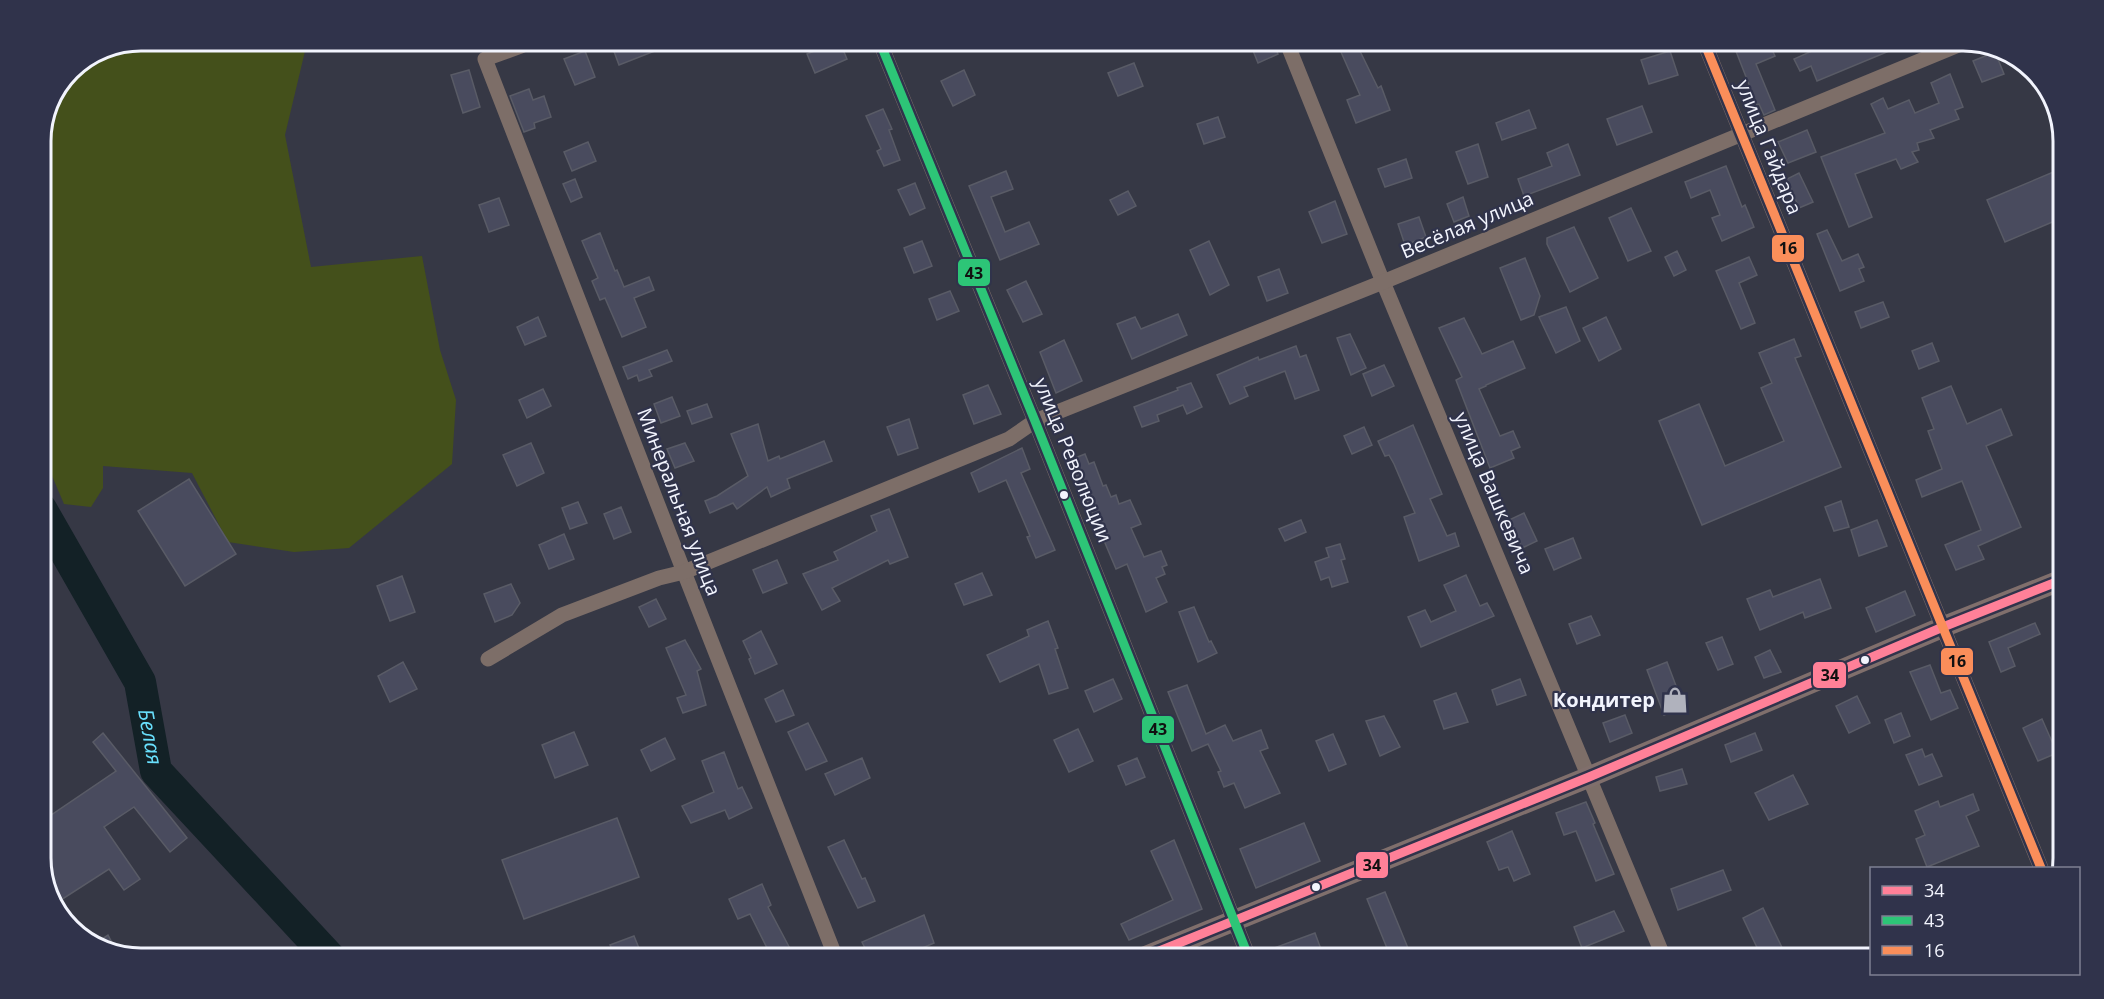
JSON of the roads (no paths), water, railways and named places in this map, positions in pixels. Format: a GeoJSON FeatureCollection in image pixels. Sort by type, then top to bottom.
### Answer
{"type":"FeatureCollection","features":[{"type":"Feature","properties":{"kind":"main road"},"geometry":{"type":"LineString","coordinates":[[1167,948],[1589,777],[1943,627],[2053,583]]}},
{"type":"Feature","properties":{"kind":"street","name":"Минеральная улица"},"geometry":{"type":"LineString","coordinates":[[507,51],[485,59],[832,948]]}},
{"type":"Feature","properties":{"kind":"street","name":"улица Революции"},"geometry":{"type":"LineString","coordinates":[[883,51],[1035,421],[1245,948]]}},
{"type":"Feature","properties":{"kind":"street","name":"улица Вашкевича"},"geometry":{"type":"LineString","coordinates":[[1290,51],[1383,282],[1660,948]]}},
{"type":"Feature","properties":{"kind":"street","name":"улица Гайдара"},"geometry":{"type":"LineString","coordinates":[[1708,51],[2041,867]]}},
{"type":"Feature","properties":{"kind":"street","name":"Весёлая улица"},"geometry":{"type":"LineString","coordinates":[[488,659],[562,615],[659,578],[684,572],[1009,439],[1035,421],[1383,282],[1944,51]]}},
{"type":"Feature","properties":{"kind":"waterway","name":"Белая"},"geometry":{"type":"LineString","coordinates":[[51,526],[140,682],[156,771],[321,948]]}},
{"type":"Feature","properties":{"kind":"place","name":"Кондитер"},"geometry":{"type":"Point","coordinates":[1675,700]}}]}
